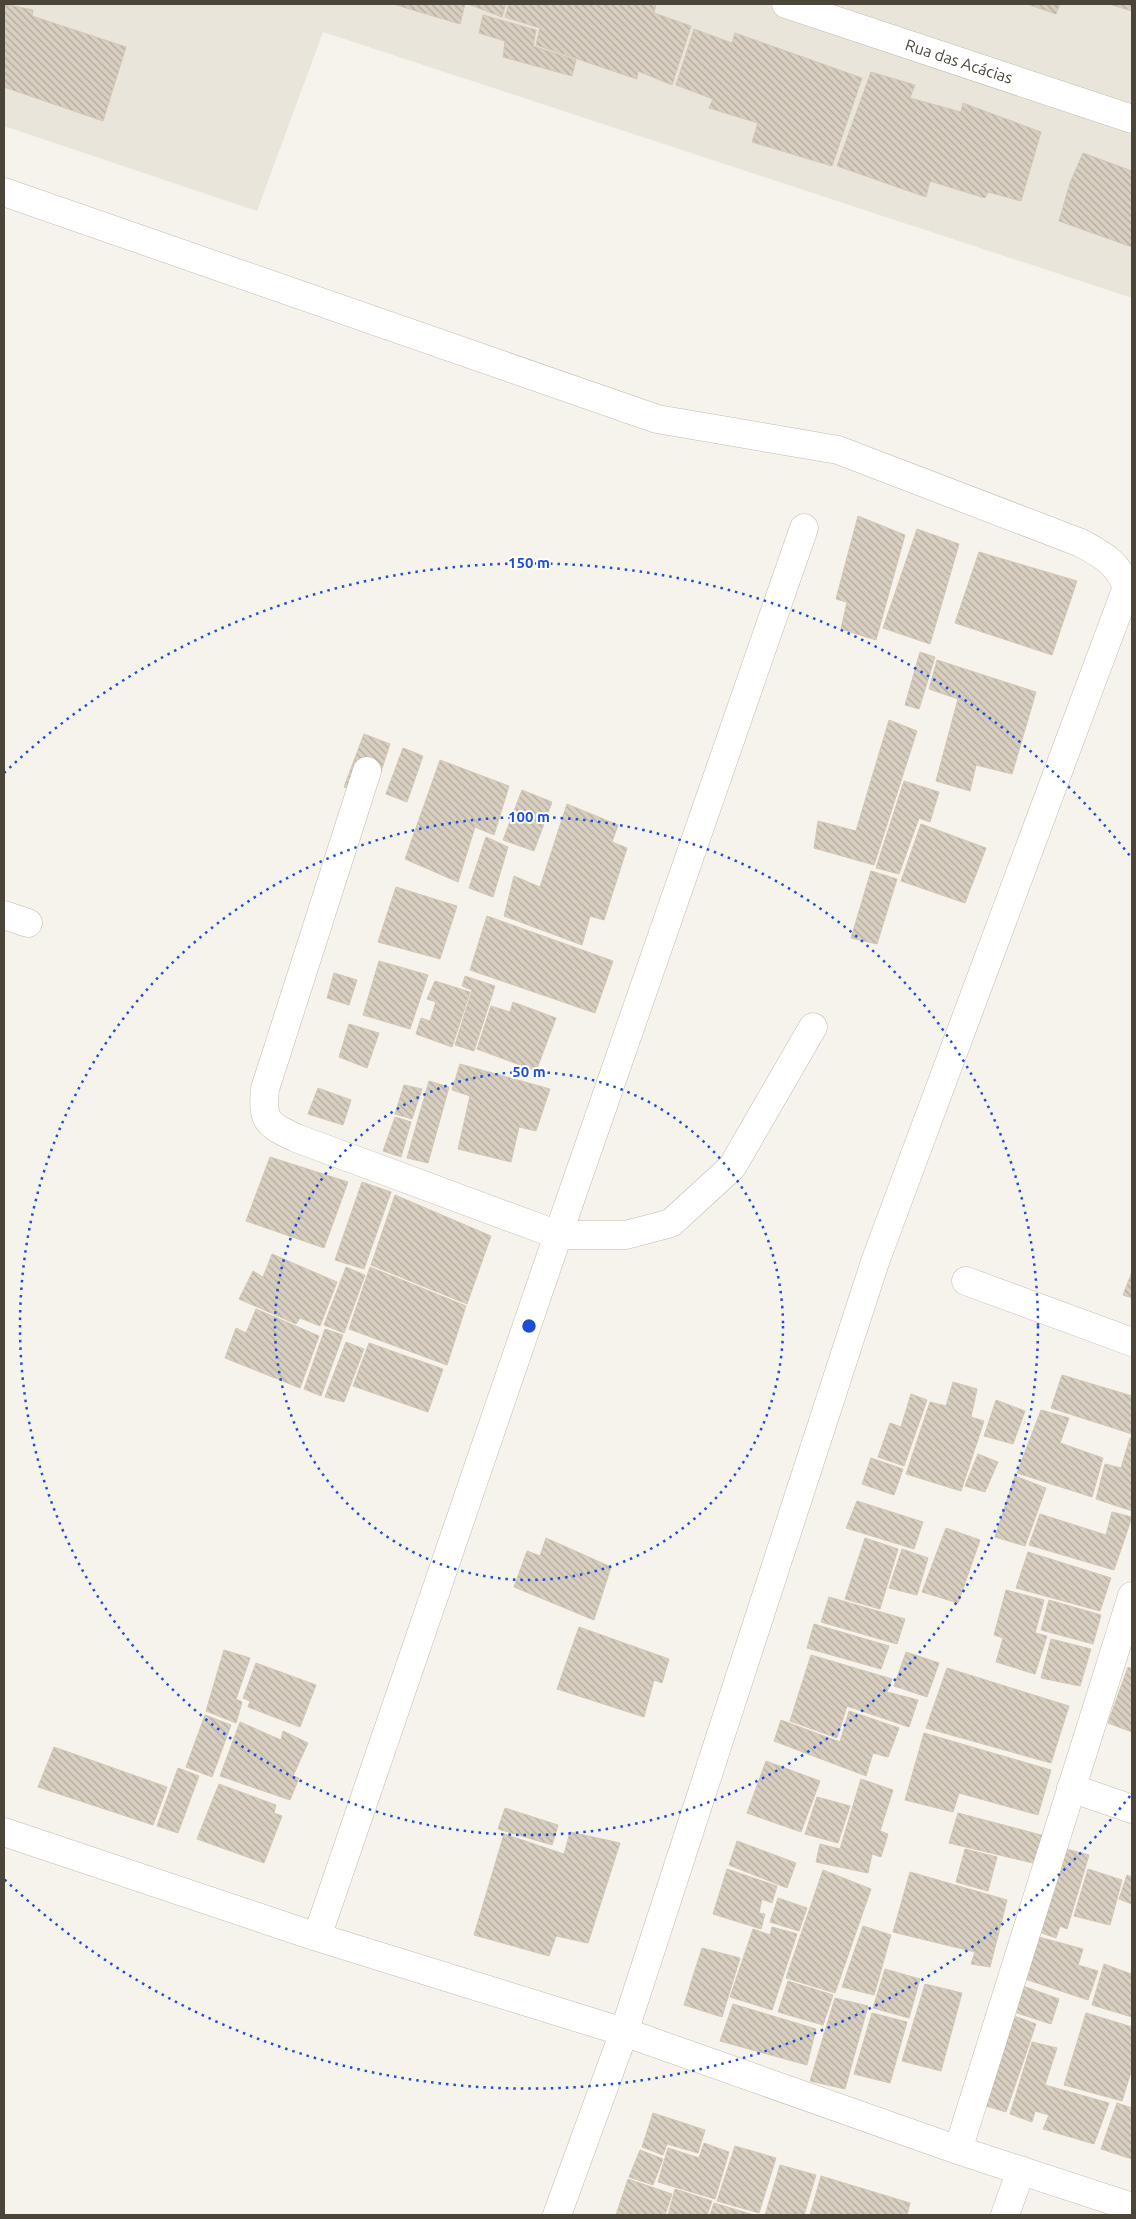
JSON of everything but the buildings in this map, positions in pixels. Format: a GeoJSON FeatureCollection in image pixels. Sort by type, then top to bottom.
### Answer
{"type":"FeatureCollection","features":[{"type":"Feature","properties":{"kind":"street","name":"Rua das Acácias"},"geometry":{"type":"LineString","coordinates":[[786,4],[1132,119]]}},
{"type":"Feature","properties":{"kind":"street"},"geometry":{"type":"LineString","coordinates":[[4,192],[658,419],[838,450],[1081,543],[1105,556],[1126,572],[1126,587],[876,1259],[624,2032],[557,2215]]}},
{"type":"Feature","properties":{"kind":"street"},"geometry":{"type":"LineString","coordinates":[[317,1937],[558,1235],[804,528]]}},
{"type":"Feature","properties":{"kind":"street"},"geometry":{"type":"LineString","coordinates":[[367,771],[265,1089],[263,1111],[273,1127],[296,1138],[558,1235],[626,1235],[671,1223],[732,1167],[813,1027]]}},
{"type":"Feature","properties":{"kind":"street"},"geometry":{"type":"LineString","coordinates":[[966,1281],[1132,1342]]}},
{"type":"Feature","properties":{"kind":"street"},"geometry":{"type":"LineString","coordinates":[[958,2150],[1132,1596]]}},
{"type":"Feature","properties":{"kind":"street"},"geometry":{"type":"LineString","coordinates":[[1071,1788],[1132,1809]]}},
{"type":"Feature","properties":{"kind":"street"},"geometry":{"type":"LineString","coordinates":[[4,1832],[317,1937],[624,2032],[958,2150],[1132,2207]]}},
{"type":"Feature","properties":{"kind":"street"},"geometry":{"type":"LineString","coordinates":[[1005,2215],[1021,2170]]}},
{"type":"Feature","properties":{"kind":"shaded area"},"geometry":{"type":"Polygon","coordinates":[[[4,4],[1132,4],[1132,298],[323,32],[257,211],[4,126],[4,4]]]}}]}
